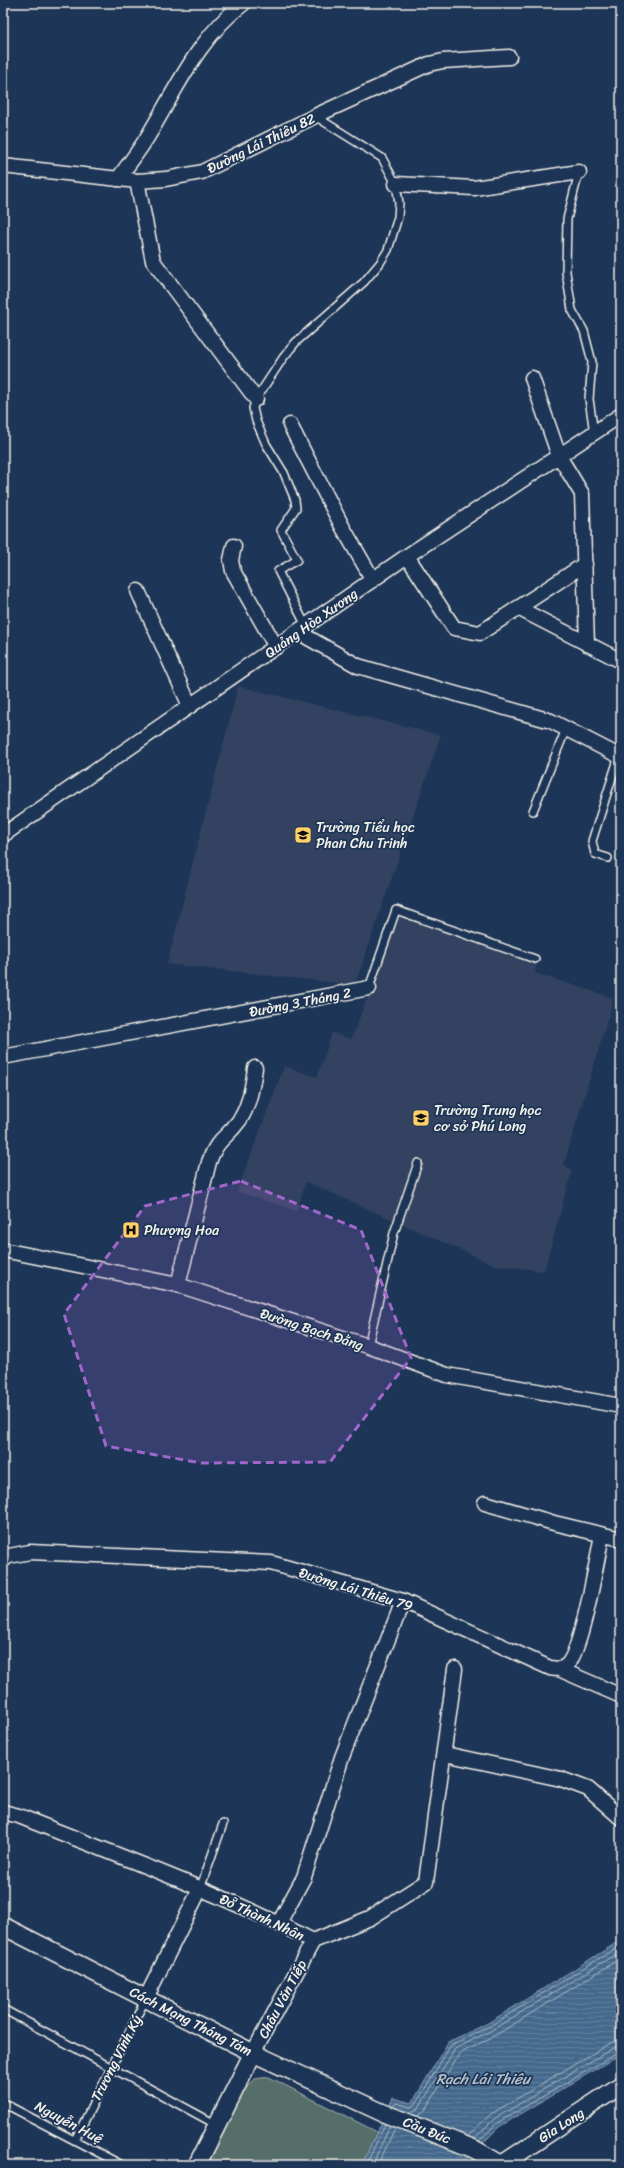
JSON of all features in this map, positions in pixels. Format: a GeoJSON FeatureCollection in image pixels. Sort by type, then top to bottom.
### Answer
{"type":"FeatureCollection","features":[{"type":"Feature","properties":{"kind":"street"},"geometry":{"type":"LineString","coordinates":[[118,179],[147,137],[181,80],[214,31],[244,3]]}},
{"type":"Feature","properties":{"kind":"street","name":"Đường Lái Thiêu 82"},"geometry":{"type":"LineString","coordinates":[[3,166],[137,181],[166,179],[202,172],[315,116],[429,64],[443,61],[509,57]]}},
{"type":"Feature","properties":{"kind":"street"},"geometry":{"type":"LineString","coordinates":[[396,184],[474,188],[579,172]]}},
{"type":"Feature","properties":{"kind":"street"},"geometry":{"type":"LineString","coordinates":[[137,181],[153,261],[256,399]]}},
{"type":"Feature","properties":{"kind":"street"},"geometry":{"type":"LineString","coordinates":[[532,378],[559,456],[582,494],[587,644]]}},
{"type":"Feature","properties":{"kind":"street","name":"Quảng Hòa Xương"},"geometry":{"type":"LineString","coordinates":[[3,835],[407,556],[621,415]]}},
{"type":"Feature","properties":{"kind":"street"},"geometry":{"type":"LineString","coordinates":[[290,425],[342,526],[373,580]]}},
{"type":"Feature","properties":{"kind":"street"},"geometry":{"type":"LineString","coordinates":[[234,546],[230,560],[233,572],[276,647]]}},
{"type":"Feature","properties":{"kind":"street"},"geometry":{"type":"LineString","coordinates":[[407,556],[454,628],[480,633],[585,564]]}},
{"type":"Feature","properties":{"kind":"street"},"geometry":{"type":"LineString","coordinates":[[138,591],[190,706]]}},
{"type":"Feature","properties":{"kind":"street"},"geometry":{"type":"LineString","coordinates":[[518,608],[621,661]]}},
{"type":"Feature","properties":{"kind":"street"},"geometry":{"type":"LineString","coordinates":[[302,629],[358,666],[551,721],[620,757]]}},
{"type":"Feature","properties":{"kind":"street","name":"Đường 3 Tháng 2"},"geometry":{"type":"LineString","coordinates":[[3,1057],[369,988]]}},
{"type":"Feature","properties":{"kind":"street"},"geometry":{"type":"LineString","coordinates":[[178,1285],[209,1162],[215,1146],[237,1124],[242,1116],[255,1068]]}},
{"type":"Feature","properties":{"kind":"street","name":"Đường Bạch Đằng"},"geometry":{"type":"LineString","coordinates":[[3,1250],[178,1285],[368,1346],[447,1375],[621,1406]]}},
{"type":"Feature","properties":{"kind":"street"},"geometry":{"type":"LineString","coordinates":[[486,1503],[621,1539]]}},
{"type":"Feature","properties":{"kind":"street"},"geometry":{"type":"LineString","coordinates":[[559,1669],[568,1664],[575,1651],[584,1620],[602,1535]]}},
{"type":"Feature","properties":{"kind":"street","name":"Đường Lái Thiêu 79"},"geometry":{"type":"LineString","coordinates":[[3,1560],[9,1556],[30,1552],[271,1563],[404,1601],[550,1668],[559,1669],[621,1696]]}},
{"type":"Feature","properties":{"kind":"street"},"geometry":{"type":"LineString","coordinates":[[279,1923],[304,1877],[342,1757],[404,1601]]}},
{"type":"Feature","properties":{"kind":"street","name":"Đỗ Thành Nhân"},"geometry":{"type":"LineString","coordinates":[[3,1812],[19,1816],[200,1889],[279,1923],[313,1941],[370,1918],[426,1882],[435,1808],[445,1754],[455,1669]]}},
{"type":"Feature","properties":{"kind":"street"},"geometry":{"type":"LineString","coordinates":[[445,1754],[561,1779],[588,1789],[621,1818]]}},
{"type":"Feature","properties":{"kind":"street","name":"Trương Vĩnh Ký"},"geometry":{"type":"LineString","coordinates":[[146,1998],[200,1889]]}},
{"type":"Feature","properties":{"kind":"street","name":"Cách Mạng Tháng Tám"},"geometry":{"type":"LineString","coordinates":[[3,1926],[253,2053],[380,2112]]}},
{"type":"Feature","properties":{"kind":"street","name":"Châu Văn Tiếp"},"geometry":{"type":"LineString","coordinates":[[197,2165],[253,2053],[313,1941]]}},
{"type":"Feature","properties":{"kind":"street","name":"Gia Long"},"geometry":{"type":"LineString","coordinates":[[501,2165],[621,2086]]}},
{"type":"Feature","properties":{"kind":"street","name":"Cầu Đúc"},"geometry":{"type":"LineString","coordinates":[[380,2112],[474,2149],[501,2165]]}},
{"type":"Feature","properties":{"kind":"lane"},"geometry":{"type":"LineString","coordinates":[[302,629],[278,572],[297,560],[281,530],[296,508],[295,500],[284,473],[266,444],[256,421],[253,408],[256,399],[283,358],[296,342],[364,282],[384,257],[388,250],[398,217],[399,202],[396,184],[382,158],[315,116]]}},
{"type":"Feature","properties":{"kind":"lane"},"geometry":{"type":"LineString","coordinates":[[579,172],[567,219],[566,272],[572,310],[584,331],[592,362],[589,399],[594,433]]}},
{"type":"Feature","properties":{"kind":"lane"},"geometry":{"type":"LineString","coordinates":[[533,811],[566,729]]}},
{"type":"Feature","properties":{"kind":"lane"},"geometry":{"type":"LineString","coordinates":[[608,858],[595,854],[592,841],[620,757]]}},
{"type":"Feature","properties":{"kind":"lane","name":"Đường 3 Tháng 2"},"geometry":{"type":"LineString","coordinates":[[369,988],[396,910],[535,959]]}},
{"type":"Feature","properties":{"kind":"lane"},"geometry":{"type":"LineString","coordinates":[[368,1346],[394,1233],[418,1163]]}},
{"type":"Feature","properties":{"kind":"lane"},"geometry":{"type":"LineString","coordinates":[[200,1889],[223,1824]]}},
{"type":"Feature","properties":{"kind":"lane","name":"Trương Vĩnh Ký"},"geometry":{"type":"LineString","coordinates":[[75,2140],[146,1998]]}},
{"type":"Feature","properties":{"kind":"lane"},"geometry":{"type":"LineString","coordinates":[[3,2009],[217,2125]]}},
{"type":"Feature","properties":{"kind":"lane","name":"Nguyễn Huệ"},"geometry":{"type":"LineString","coordinates":[[3,2103],[122,2165]]}},
{"type":"Feature","properties":{"kind":"highlighted area"},"geometry":{"type":"Polygon","coordinates":[[[241,1181],[361,1230],[411,1358],[330,1462],[201,1463],[106,1446],[64,1314],[145,1206],[241,1181]]]}},
{"type":"Feature","properties":{"kind":"shaded area","name":"Trường Tiểu học Phan Chu Trinh"},"geometry":{"type":"Polygon","coordinates":[[[238,686],[441,735],[355,985],[167,964],[238,686]]]}},
{"type":"Feature","properties":{"kind":"shaded area","name":"Trường Trung học cơ sở Phú Long"},"geometry":{"type":"Polygon","coordinates":[[[401,913],[537,964],[535,973],[614,998],[564,1164],[572,1171],[544,1271],[495,1265],[306,1182],[297,1211],[237,1192],[284,1066],[317,1077],[332,1033],[351,1039],[401,913]]]}},
{"type":"Feature","properties":{"kind":"green space"},"geometry":{"type":"Polygon","coordinates":[[[269,2077],[377,2132],[363,2162],[358,2165],[206,2165],[245,2089],[255,2079],[269,2077]]]}},
{"type":"Feature","properties":{"kind":"water","name":"Rạch Lái Thiêu"},"geometry":{"type":"Polygon","coordinates":[[[621,1940],[621,2054],[499,2127],[461,2165],[358,2165],[363,2162],[393,2098],[412,2103],[448,2042],[488,2023],[621,1940]]]}},
{"type":"Feature","properties":{"kind":"place","name":"Trường Tiểu học Phan Chu Trinh"},"geometry":{"type":"Point","coordinates":[303,835]}},
{"type":"Feature","properties":{"kind":"place","name":"Trường Trung học cơ sở Phú Long"},"geometry":{"type":"Point","coordinates":[421,1118]}},
{"type":"Feature","properties":{"kind":"place","name":"Phượng Hoa"},"geometry":{"type":"Point","coordinates":[131,1230]}}]}
